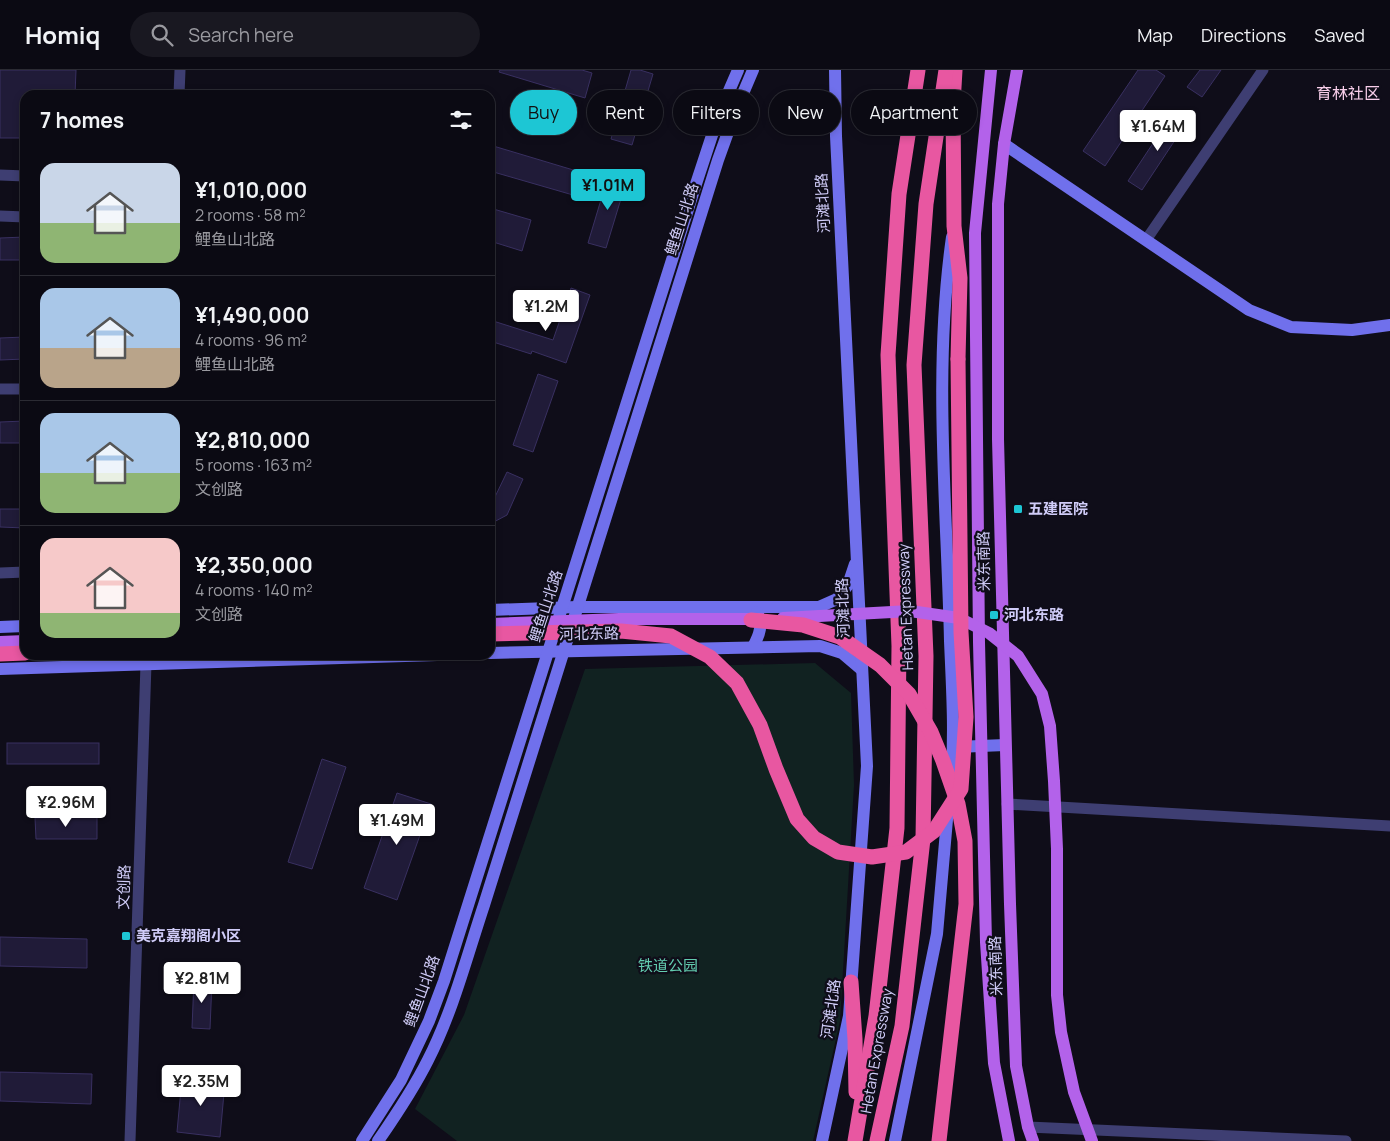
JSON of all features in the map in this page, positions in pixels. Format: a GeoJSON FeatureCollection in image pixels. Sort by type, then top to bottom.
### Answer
{"type":"FeatureCollection","features":[{"type":"Feature","properties":{"kind":"highway","name":"Hetan Expressway"},"geometry":{"type":"LineString","coordinates":[[856,1137],[876,1016],[897,828],[899,646],[888,355],[899,194],[918,70]]}},
{"type":"Feature","properties":{"kind":"highway","name":"Hetan Expressway"},"geometry":{"type":"LineString","coordinates":[[877,1141],[902,1026],[923,839],[926,656],[914,366],[926,204],[946,70]]}},
{"type":"Feature","properties":{"kind":"highway"},"geometry":{"type":"LineString","coordinates":[[495,634],[621,631],[671,636],[710,657],[737,682],[760,725],[797,819],[814,838],[838,852],[872,857],[906,852],[934,831],[961,789],[966,717],[961,632],[958,359],[960,278],[954,226],[953,104],[955,70]]}},
{"type":"Feature","properties":{"kind":"highway"},"geometry":{"type":"LineString","coordinates":[[752,614],[803,625],[840,637],[880,665],[909,694],[931,732],[943,761],[958,804],[965,841],[966,904],[939,1141]]}},
{"type":"Feature","properties":{"kind":"highway"},"geometry":{"type":"LineString","coordinates":[[0,654],[20,653]]}},
{"type":"Feature","properties":{"kind":"highway"},"geometry":{"type":"LineString","coordinates":[[851,982],[855,1039],[856,1137]]}},
{"type":"Feature","properties":{"kind":"main road","name":"鲤鱼山北路"},"geometry":{"type":"LineString","coordinates":[[362,1141],[402,1080],[429,1021],[444,982],[709,144],[719,114],[738,70]]}},
{"type":"Feature","properties":{"kind":"main road","name":"鲤鱼山北路"},"geometry":{"type":"LineString","coordinates":[[378,1141],[429,1059],[448,1015],[718,160],[753,70]]}},
{"type":"Feature","properties":{"kind":"main road","name":"河滩北路"},"geometry":{"type":"LineString","coordinates":[[822,1141],[849,1016],[867,766],[836,136],[835,70]]}},
{"type":"Feature","properties":{"kind":"main road","name":"米东南路"},"geometry":{"type":"LineString","coordinates":[[991,70],[975,233],[979,642],[986,942],[994,1063],[1008,1141]]}},
{"type":"Feature","properties":{"kind":"main road","name":"米东南路"},"geometry":{"type":"LineString","coordinates":[[1017,70],[1004,144],[998,204],[998,439],[1005,745],[1016,1066],[1028,1127],[1033,1141]]}},
{"type":"Feature","properties":{"kind":"main road"},"geometry":{"type":"LineString","coordinates":[[1004,144],[1249,310],[1291,327],[1352,330],[1390,325]]}},
{"type":"Feature","properties":{"kind":"main road"},"geometry":{"type":"LineString","coordinates":[[895,1141],[938,934],[954,747],[942,436],[946,283],[954,226]]}},
{"type":"Feature","properties":{"kind":"main road","name":"河北东路"},"geometry":{"type":"LineString","coordinates":[[495,610],[577,607],[752,614],[819,607],[837,599],[848,585],[857,557]]}},
{"type":"Feature","properties":{"kind":"main road"},"geometry":{"type":"LineString","coordinates":[[495,624],[752,614],[910,611],[959,618],[989,633],[1018,656],[1042,694],[1050,726],[1057,849],[1056,995],[1061,1032],[1074,1092],[1092,1141]]}},
{"type":"Feature","properties":{"kind":"main road"},"geometry":{"type":"LineString","coordinates":[[752,614],[760,623],[760,634],[753,647]]}},
{"type":"Feature","properties":{"kind":"main road"},"geometry":{"type":"LineString","coordinates":[[0,627],[20,626]]}},
{"type":"Feature","properties":{"kind":"main road"},"geometry":{"type":"LineString","coordinates":[[0,642],[20,641]]}},
{"type":"Feature","properties":{"kind":"main road","name":"河北东路"},"geometry":{"type":"LineString","coordinates":[[495,653],[820,646],[842,653],[862,670]]}},
{"type":"Feature","properties":{"kind":"main road"},"geometry":{"type":"LineString","coordinates":[[0,669],[147,660]]}},
{"type":"Feature","properties":{"kind":"main road"},"geometry":{"type":"LineString","coordinates":[[954,747],[1005,745]]}},
{"type":"Feature","properties":{"kind":"street"},"geometry":{"type":"LineString","coordinates":[[179,90],[180,70]]}},
{"type":"Feature","properties":{"kind":"street"},"geometry":{"type":"LineString","coordinates":[[1146,240],[1263,70]]}},
{"type":"Feature","properties":{"kind":"street"},"geometry":{"type":"LineString","coordinates":[[0,175],[20,176]]}},
{"type":"Feature","properties":{"kind":"street"},"geometry":{"type":"LineString","coordinates":[[0,216],[20,217]]}},
{"type":"Feature","properties":{"kind":"street"},"geometry":{"type":"LineString","coordinates":[[0,389],[20,389]]}},
{"type":"Feature","properties":{"kind":"street"},"geometry":{"type":"LineString","coordinates":[[0,573],[20,572]]}},
{"type":"Feature","properties":{"kind":"street","name":"文创路"},"geometry":{"type":"LineString","coordinates":[[130,1141],[147,660]]}},
{"type":"Feature","properties":{"kind":"street"},"geometry":{"type":"LineString","coordinates":[[1007,804],[1390,826]]}},
{"type":"Feature","properties":{"kind":"street"},"geometry":{"type":"LineString","coordinates":[[1028,1127],[1346,1141]]}},
{"type":"Feature","properties":{"kind":"green space","name":"铁道公园"},"geometry":{"type":"Polygon","coordinates":[[[815,663],[851,693],[854,785],[840,1021],[813,1141],[457,1141],[415,1109],[464,1015],[585,669],[815,663]]]}},
{"type":"Feature","properties":{"kind":"building"},"geometry":{"type":"Polygon","coordinates":[[[0,70],[76,70],[75,90],[20,90],[20,138],[0,138],[0,70]]]}},
{"type":"Feature","properties":{"kind":"building"},"geometry":{"type":"Polygon","coordinates":[[[500,70],[582,70],[592,73],[585,98],[577,96],[577,90],[559,90],[499,72],[500,70]]]}},
{"type":"Feature","properties":{"kind":"building"},"geometry":{"type":"Polygon","coordinates":[[[631,70],[640,70],[653,74],[648,90],[625,90],[631,70]]]}},
{"type":"Feature","properties":{"kind":"building"},"geometry":{"type":"Polygon","coordinates":[[[1138,70],[1156,70],[1165,76],[1105,166],[1083,151],[1138,70]]]}},
{"type":"Feature","properties":{"kind":"building"},"geometry":{"type":"Polygon","coordinates":[[[1200,70],[1221,70],[1202,97],[1187,87],[1200,70]]]}},
{"type":"Feature","properties":{"kind":"building"},"geometry":{"type":"Polygon","coordinates":[[[1173,113],[1187,122],[1142,190],[1128,181],[1173,113]]]}},
{"type":"Feature","properties":{"kind":"building"},"geometry":{"type":"Polygon","coordinates":[[[612,135],[635,135],[632,145],[611,139],[612,135]]]}},
{"type":"Feature","properties":{"kind":"building"},"geometry":{"type":"Polygon","coordinates":[[[495,146],[580,172],[573,195],[495,172],[495,146]]]}},
{"type":"Feature","properties":{"kind":"building"},"geometry":{"type":"Polygon","coordinates":[[[609,173],[627,179],[606,248],[588,243],[609,173]]]}},
{"type":"Feature","properties":{"kind":"building"},"geometry":{"type":"Polygon","coordinates":[[[495,209],[531,220],[522,251],[495,243],[495,209]]]}},
{"type":"Feature","properties":{"kind":"building"},"geometry":{"type":"Polygon","coordinates":[[[20,237],[20,260],[0,260],[0,238],[20,237]]]}},
{"type":"Feature","properties":{"kind":"building"},"geometry":{"type":"Polygon","coordinates":[[[571,288],[590,295],[566,363],[532,351],[531,354],[495,343],[495,322],[553,340],[571,288]]]}},
{"type":"Feature","properties":{"kind":"building"},"geometry":{"type":"Polygon","coordinates":[[[20,337],[20,359],[0,360],[0,338],[20,337]]]}},
{"type":"Feature","properties":{"kind":"building"},"geometry":{"type":"Polygon","coordinates":[[[538,374],[558,381],[533,452],[513,445],[538,374]]]}},
{"type":"Feature","properties":{"kind":"building"},"geometry":{"type":"Polygon","coordinates":[[[20,421],[20,443],[0,443],[0,422],[20,421]]]}},
{"type":"Feature","properties":{"kind":"building"},"geometry":{"type":"Polygon","coordinates":[[[507,472],[523,479],[507,515],[495,521],[495,497],[507,472]]]}},
{"type":"Feature","properties":{"kind":"building"},"geometry":{"type":"Polygon","coordinates":[[[0,509],[20,509],[20,528],[0,527],[0,509]]]}},
{"type":"Feature","properties":{"kind":"building"},"geometry":{"type":"Polygon","coordinates":[[[7,743],[99,743],[99,764],[7,764],[7,743]]]}},
{"type":"Feature","properties":{"kind":"building"},"geometry":{"type":"Polygon","coordinates":[[[322,759],[346,767],[312,869],[288,862],[322,759]]]}},
{"type":"Feature","properties":{"kind":"building"},"geometry":{"type":"Polygon","coordinates":[[[397,793],[431,804],[397,900],[364,888],[397,793]]]}},
{"type":"Feature","properties":{"kind":"building"},"geometry":{"type":"Polygon","coordinates":[[[97,817],[97,839],[36,839],[35,818],[97,817]]]}},
{"type":"Feature","properties":{"kind":"building"},"geometry":{"type":"Polygon","coordinates":[[[0,937],[87,939],[87,968],[0,966],[0,937]]]}},
{"type":"Feature","properties":{"kind":"building"},"geometry":{"type":"Polygon","coordinates":[[[194,980],[212,981],[210,1029],[192,1028],[194,980]]]}},
{"type":"Feature","properties":{"kind":"building"},"geometry":{"type":"Polygon","coordinates":[[[0,1072],[92,1074],[91,1104],[0,1101],[0,1072]]]}},
{"type":"Feature","properties":{"kind":"building"},"geometry":{"type":"Polygon","coordinates":[[[182,1078],[225,1082],[220,1137],[177,1132],[182,1078]]]}},
{"type":"Feature","properties":{"kind":"place","name":"五建医院"},"geometry":{"type":"Point","coordinates":[1018,509]}},
{"type":"Feature","properties":{"kind":"place","name":"河北东路"},"geometry":{"type":"Point","coordinates":[994,615]}},
{"type":"Feature","properties":{"kind":"place","name":"美克嘉翔阁小区"},"geometry":{"type":"Point","coordinates":[126,936]}},
{"type":"Feature","properties":{"kind":"district","name":"育林社区"},"geometry":{"type":"Point","coordinates":[1348,93]}}]}
